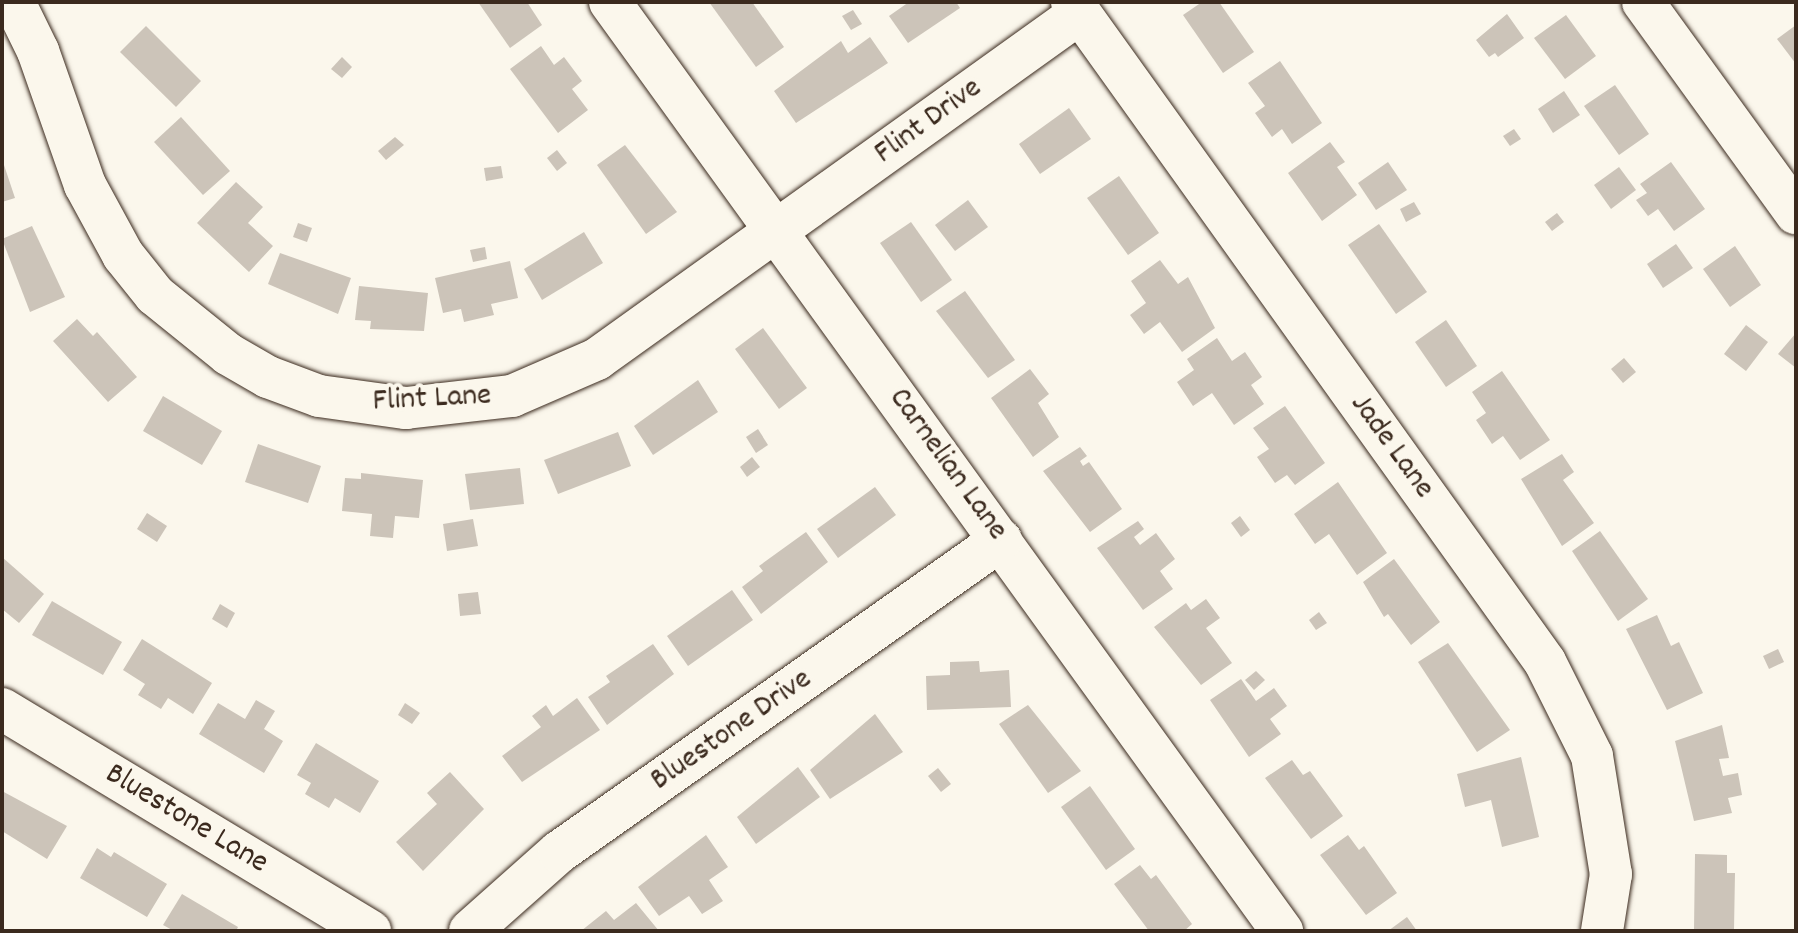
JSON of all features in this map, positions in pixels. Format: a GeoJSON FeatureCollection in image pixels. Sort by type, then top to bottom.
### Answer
{"type":"FeatureCollection","features":[{"type":"Feature","properties":{"kind":"street","name":"Flint Lane"},"geometry":{"type":"LineString","coordinates":[[14,2],[38,51],[85,185],[123,255],[155,295],[228,354],[268,377],[319,396],[357,404],[419,407],[512,396],[546,384],[597,359],[778,230]]}},
{"type":"Feature","properties":{"kind":"street","name":"Carnelian Lane"},"geometry":{"type":"LineString","coordinates":[[610,2],[778,230],[1282,931]]}},
{"type":"Feature","properties":{"kind":"street"},"geometry":{"type":"LineString","coordinates":[[1643,2],[1796,213]]}},
{"type":"Feature","properties":{"kind":"street","name":"Flint Drive"},"geometry":{"type":"LineString","coordinates":[[778,230],[1076,8]]}},
{"type":"Feature","properties":{"kind":"street","name":"Jade Lane"},"geometry":{"type":"LineString","coordinates":[[1076,8],[1545,662],[1592,756],[1611,874],[1602,931]]}},
{"type":"Feature","properties":{"kind":"street","name":"Bluestone Drive"},"geometry":{"type":"LineString","coordinates":[[470,931],[559,852],[1001,540]]}},
{"type":"Feature","properties":{"kind":"street","name":"Bluestone Lane"},"geometry":{"type":"LineString","coordinates":[[2,709],[370,931]]}},
{"type":"Feature","properties":{"kind":"building"},"geometry":{"type":"Polygon","coordinates":[[[478,2],[527,2],[542,25],[510,48],[478,2]]]}},
{"type":"Feature","properties":{"kind":"building"},"geometry":{"type":"Polygon","coordinates":[[[709,2],[752,2],[784,47],[756,67],[709,2]]]}},
{"type":"Feature","properties":{"kind":"building"},"geometry":{"type":"Polygon","coordinates":[[[909,2],[956,2],[960,8],[908,43],[889,16],[909,2]]]}},
{"type":"Feature","properties":{"kind":"building"},"geometry":{"type":"Polygon","coordinates":[[[1202,2],[1219,2],[1254,52],[1223,73],[1183,15],[1202,2]]]}},
{"type":"Feature","properties":{"kind":"building"},"geometry":{"type":"Polygon","coordinates":[[[853,10],[862,24],[851,30],[842,16],[853,10]]]}},
{"type":"Feature","properties":{"kind":"building"},"geometry":{"type":"Polygon","coordinates":[[[1507,14],[1524,38],[1498,57],[1495,53],[1489,57],[1476,40],[1507,14]]]}},
{"type":"Feature","properties":{"kind":"building"},"geometry":{"type":"Polygon","coordinates":[[[1566,15],[1596,56],[1565,79],[1534,38],[1566,15]]]}},
{"type":"Feature","properties":{"kind":"building"},"geometry":{"type":"Polygon","coordinates":[[[1796,25],[1796,64],[1777,39],[1796,25]]]}},
{"type":"Feature","properties":{"kind":"building"},"geometry":{"type":"Polygon","coordinates":[[[146,26],[201,81],[176,107],[120,52],[146,26]]]}},
{"type":"Feature","properties":{"kind":"building"},"geometry":{"type":"Polygon","coordinates":[[[870,37],[888,63],[796,123],[774,91],[841,41],[848,53],[870,37]]]}},
{"type":"Feature","properties":{"kind":"building"},"geometry":{"type":"Polygon","coordinates":[[[541,46],[554,65],[564,57],[582,81],[572,89],[588,110],[558,133],[510,69],[541,46]]]}},
{"type":"Feature","properties":{"kind":"building"},"geometry":{"type":"Polygon","coordinates":[[[342,57],[352,67],[342,78],[331,69],[342,57]]]}},
{"type":"Feature","properties":{"kind":"building"},"geometry":{"type":"Polygon","coordinates":[[[1280,61],[1322,123],[1292,144],[1282,129],[1272,137],[1255,113],[1265,106],[1248,83],[1280,61]]]}},
{"type":"Feature","properties":{"kind":"building"},"geometry":{"type":"Polygon","coordinates":[[[1615,85],[1649,134],[1619,155],[1584,106],[1615,85]]]}},
{"type":"Feature","properties":{"kind":"building"},"geometry":{"type":"Polygon","coordinates":[[[1564,91],[1580,115],[1553,133],[1538,109],[1564,91]]]}},
{"type":"Feature","properties":{"kind":"building"},"geometry":{"type":"Polygon","coordinates":[[[1069,108],[1091,139],[1040,174],[1019,144],[1069,108]]]}},
{"type":"Feature","properties":{"kind":"building"},"geometry":{"type":"Polygon","coordinates":[[[181,117],[230,171],[203,195],[154,142],[181,117]]]}},
{"type":"Feature","properties":{"kind":"building"},"geometry":{"type":"Polygon","coordinates":[[[1514,129],[1521,139],[1510,146],[1503,136],[1514,129]]]}},
{"type":"Feature","properties":{"kind":"building"},"geometry":{"type":"Polygon","coordinates":[[[395,137],[404,145],[386,160],[378,151],[395,137]]]}},
{"type":"Feature","properties":{"kind":"building"},"geometry":{"type":"Polygon","coordinates":[[[1330,142],[1345,162],[1337,167],[1357,195],[1322,221],[1288,173],[1330,142]]]}},
{"type":"Feature","properties":{"kind":"building"},"geometry":{"type":"Polygon","coordinates":[[[625,145],[677,212],[646,234],[597,165],[625,145]]]}},
{"type":"Feature","properties":{"kind":"building"},"geometry":{"type":"Polygon","coordinates":[[[557,150],[567,163],[557,171],[547,158],[557,150]]]}},
{"type":"Feature","properties":{"kind":"building"},"geometry":{"type":"Polygon","coordinates":[[[2,159],[15,198],[2,202],[2,159]]]}},
{"type":"Feature","properties":{"kind":"building"},"geometry":{"type":"Polygon","coordinates":[[[1388,162],[1407,190],[1376,210],[1358,183],[1388,162]]]}},
{"type":"Feature","properties":{"kind":"building"},"geometry":{"type":"Polygon","coordinates":[[[1671,162],[1705,209],[1674,231],[1658,209],[1648,216],[1636,200],[1647,193],[1640,184],[1671,162]]]}},
{"type":"Feature","properties":{"kind":"building"},"geometry":{"type":"Polygon","coordinates":[[[501,166],[503,178],[486,181],[484,168],[501,166]]]}},
{"type":"Feature","properties":{"kind":"building"},"geometry":{"type":"Polygon","coordinates":[[[1619,167],[1636,190],[1611,209],[1594,185],[1619,167]]]}},
{"type":"Feature","properties":{"kind":"building"},"geometry":{"type":"Polygon","coordinates":[[[1119,176],[1159,233],[1128,255],[1087,198],[1119,176]]]}},
{"type":"Feature","properties":{"kind":"building"},"geometry":{"type":"Polygon","coordinates":[[[236,182],[263,207],[248,223],[273,246],[249,272],[197,223],[236,182]]]}},
{"type":"Feature","properties":{"kind":"building"},"geometry":{"type":"Polygon","coordinates":[[[968,200],[988,227],[955,251],[935,225],[968,200]]]}},
{"type":"Feature","properties":{"kind":"building"},"geometry":{"type":"Polygon","coordinates":[[[1414,202],[1421,214],[1406,222],[1400,209],[1414,202]]]}},
{"type":"Feature","properties":{"kind":"building"},"geometry":{"type":"Polygon","coordinates":[[[1557,213],[1564,222],[1552,231],[1545,222],[1557,213]]]}},
{"type":"Feature","properties":{"kind":"building"},"geometry":{"type":"Polygon","coordinates":[[[911,222],[952,280],[921,302],[880,243],[911,222]]]}},
{"type":"Feature","properties":{"kind":"building"},"geometry":{"type":"Polygon","coordinates":[[[298,223],[312,228],[307,242],[293,237],[298,223]]]}},
{"type":"Feature","properties":{"kind":"building"},"geometry":{"type":"Polygon","coordinates":[[[1379,224],[1427,292],[1396,314],[1348,245],[1379,224]]]}},
{"type":"Feature","properties":{"kind":"building"},"geometry":{"type":"Polygon","coordinates":[[[32,226],[65,297],[30,312],[2,239],[32,226]]]}},
{"type":"Feature","properties":{"kind":"building"},"geometry":{"type":"Polygon","coordinates":[[[584,232],[603,263],[542,300],[524,269],[584,232]]]}},
{"type":"Feature","properties":{"kind":"building"},"geometry":{"type":"Polygon","coordinates":[[[1676,244],[1693,268],[1663,288],[1647,264],[1676,244]]]}},
{"type":"Feature","properties":{"kind":"building"},"geometry":{"type":"Polygon","coordinates":[[[1735,246],[1761,285],[1730,307],[1703,269],[1735,246]]]}},
{"type":"Feature","properties":{"kind":"building"},"geometry":{"type":"Polygon","coordinates":[[[485,247],[487,259],[473,262],[470,250],[485,247]]]}},
{"type":"Feature","properties":{"kind":"building"},"geometry":{"type":"Polygon","coordinates":[[[280,253],[351,278],[338,314],[268,284],[280,253]]]}},
{"type":"Feature","properties":{"kind":"building"},"geometry":{"type":"Polygon","coordinates":[[[1160,260],[1178,284],[1188,277],[1215,328],[1182,352],[1160,322],[1144,334],[1130,315],[1146,303],[1131,281],[1160,260]]]}},
{"type":"Feature","properties":{"kind":"building"},"geometry":{"type":"Polygon","coordinates":[[[510,261],[518,298],[491,304],[494,315],[464,322],[461,309],[443,313],[435,278],[510,261]]]}},
{"type":"Feature","properties":{"kind":"building"},"geometry":{"type":"Polygon","coordinates":[[[359,286],[428,293],[424,331],[370,329],[371,321],[355,320],[359,286]]]}},
{"type":"Feature","properties":{"kind":"building"},"geometry":{"type":"Polygon","coordinates":[[[965,291],[1015,360],[988,378],[936,311],[965,291]]]}},
{"type":"Feature","properties":{"kind":"building"},"geometry":{"type":"Polygon","coordinates":[[[77,319],[93,336],[97,332],[137,377],[108,402],[53,341],[77,319]]]}},
{"type":"Feature","properties":{"kind":"building"},"geometry":{"type":"Polygon","coordinates":[[[1446,320],[1477,366],[1446,387],[1415,342],[1446,320]]]}},
{"type":"Feature","properties":{"kind":"building"},"geometry":{"type":"Polygon","coordinates":[[[1746,325],[1768,342],[1746,371],[1724,354],[1746,325]]]}},
{"type":"Feature","properties":{"kind":"building"},"geometry":{"type":"Polygon","coordinates":[[[763,328],[807,388],[779,409],[735,349],[763,328]]]}},
{"type":"Feature","properties":{"kind":"building"},"geometry":{"type":"Polygon","coordinates":[[[1796,333],[1796,368],[1778,354],[1796,333]]]}},
{"type":"Feature","properties":{"kind":"building"},"geometry":{"type":"Polygon","coordinates":[[[1217,338],[1232,361],[1245,352],[1262,377],[1251,385],[1264,404],[1234,425],[1212,393],[1193,406],[1177,382],[1194,370],[1187,359],[1217,338]]]}},
{"type":"Feature","properties":{"kind":"building"},"geometry":{"type":"Polygon","coordinates":[[[1624,358],[1636,372],[1623,383],[1611,369],[1624,358]]]}},
{"type":"Feature","properties":{"kind":"building"},"geometry":{"type":"Polygon","coordinates":[[[1030,369],[1049,394],[1038,403],[1059,437],[1033,457],[991,398],[1030,369]]]}},
{"type":"Feature","properties":{"kind":"building"},"geometry":{"type":"Polygon","coordinates":[[[1502,371],[1550,440],[1520,460],[1503,436],[1492,444],[1476,420],[1486,413],[1472,392],[1502,371]]]}},
{"type":"Feature","properties":{"kind":"building"},"geometry":{"type":"Polygon","coordinates":[[[698,380],[718,412],[653,455],[634,426],[698,380]]]}},
{"type":"Feature","properties":{"kind":"building"},"geometry":{"type":"Polygon","coordinates":[[[163,396],[222,431],[202,465],[143,431],[163,396]]]}},
{"type":"Feature","properties":{"kind":"building"},"geometry":{"type":"Polygon","coordinates":[[[1285,406],[1325,463],[1295,485],[1287,475],[1275,483],[1257,457],[1269,449],[1253,428],[1285,406]]]}},
{"type":"Feature","properties":{"kind":"building"},"geometry":{"type":"Polygon","coordinates":[[[758,429],[768,445],[756,453],[746,437],[758,429]]]}},
{"type":"Feature","properties":{"kind":"building"},"geometry":{"type":"Polygon","coordinates":[[[618,432],[631,466],[558,494],[544,460],[618,432]]]}},
{"type":"Feature","properties":{"kind":"building"},"geometry":{"type":"Polygon","coordinates":[[[258,444],[321,466],[308,503],[245,482],[258,444]]]}},
{"type":"Feature","properties":{"kind":"building"},"geometry":{"type":"Polygon","coordinates":[[[1080,447],[1087,456],[1080,461],[1083,466],[1089,462],[1122,509],[1090,532],[1043,471],[1080,447]]]}},
{"type":"Feature","properties":{"kind":"building"},"geometry":{"type":"Polygon","coordinates":[[[1562,454],[1574,472],[1563,480],[1594,523],[1562,546],[1521,479],[1562,454]]]}},
{"type":"Feature","properties":{"kind":"building"},"geometry":{"type":"Polygon","coordinates":[[[752,457],[760,467],[747,477],[740,467],[752,457]]]}},
{"type":"Feature","properties":{"kind":"building"},"geometry":{"type":"Polygon","coordinates":[[[520,468],[524,504],[470,510],[465,474],[520,468]]]}},
{"type":"Feature","properties":{"kind":"building"},"geometry":{"type":"Polygon","coordinates":[[[361,473],[423,480],[419,518],[395,516],[393,538],[370,536],[372,514],[342,511],[345,478],[361,479],[361,473]]]}},
{"type":"Feature","properties":{"kind":"building"},"geometry":{"type":"Polygon","coordinates":[[[1338,482],[1387,553],[1357,575],[1329,534],[1315,544],[1294,514],[1338,482]]]}},
{"type":"Feature","properties":{"kind":"building"},"geometry":{"type":"Polygon","coordinates":[[[875,487],[896,515],[838,558],[817,529],[875,487]]]}},
{"type":"Feature","properties":{"kind":"building"},"geometry":{"type":"Polygon","coordinates":[[[147,513],[167,526],[157,542],[137,529],[147,513]]]}},
{"type":"Feature","properties":{"kind":"building"},"geometry":{"type":"Polygon","coordinates":[[[1240,516],[1250,530],[1241,537],[1231,523],[1240,516]]]}},
{"type":"Feature","properties":{"kind":"building"},"geometry":{"type":"Polygon","coordinates":[[[473,519],[478,546],[447,551],[443,524],[473,519]]]}},
{"type":"Feature","properties":{"kind":"building"},"geometry":{"type":"Polygon","coordinates":[[[1138,521],[1144,529],[1134,537],[1140,545],[1156,533],[1175,559],[1160,571],[1173,589],[1143,610],[1097,548],[1138,521]]]}},
{"type":"Feature","properties":{"kind":"building"},"geometry":{"type":"Polygon","coordinates":[[[1600,531],[1648,599],[1618,621],[1572,551],[1600,531]]]}},
{"type":"Feature","properties":{"kind":"building"},"geometry":{"type":"Polygon","coordinates":[[[806,532],[828,562],[761,614],[742,587],[763,571],[759,566],[806,532]]]}},
{"type":"Feature","properties":{"kind":"building"},"geometry":{"type":"Polygon","coordinates":[[[2,557],[44,594],[19,623],[2,609],[2,557]]]}},
{"type":"Feature","properties":{"kind":"building"},"geometry":{"type":"Polygon","coordinates":[[[1394,559],[1440,622],[1411,645],[1388,614],[1384,617],[1363,582],[1394,559]]]}},
{"type":"Feature","properties":{"kind":"building"},"geometry":{"type":"Polygon","coordinates":[[[732,590],[753,620],[688,666],[667,636],[732,590]]]}},
{"type":"Feature","properties":{"kind":"building"},"geometry":{"type":"Polygon","coordinates":[[[478,592],[481,614],[460,616],[458,594],[478,592]]]}},
{"type":"Feature","properties":{"kind":"building"},"geometry":{"type":"Polygon","coordinates":[[[1206,599],[1220,618],[1206,628],[1232,663],[1201,685],[1154,627],[1186,603],[1191,610],[1206,599]]]}},
{"type":"Feature","properties":{"kind":"building"},"geometry":{"type":"Polygon","coordinates":[[[52,601],[122,642],[103,675],[32,635],[52,601]]]}},
{"type":"Feature","properties":{"kind":"building"},"geometry":{"type":"Polygon","coordinates":[[[220,604],[235,613],[227,628],[212,619],[220,604]]]}},
{"type":"Feature","properties":{"kind":"building"},"geometry":{"type":"Polygon","coordinates":[[[1319,612],[1327,623],[1316,630],[1309,620],[1319,612]]]}},
{"type":"Feature","properties":{"kind":"building"},"geometry":{"type":"Polygon","coordinates":[[[1657,615],[1671,646],[1679,642],[1703,693],[1667,710],[1626,629],[1657,615]]]}},
{"type":"Feature","properties":{"kind":"building"},"geometry":{"type":"Polygon","coordinates":[[[142,639],[212,683],[193,714],[168,698],[161,709],[138,695],[145,684],[123,670],[142,639]]]}},
{"type":"Feature","properties":{"kind":"building"},"geometry":{"type":"Polygon","coordinates":[[[1448,643],[1510,730],[1477,752],[1418,662],[1448,643]]]}},
{"type":"Feature","properties":{"kind":"building"},"geometry":{"type":"Polygon","coordinates":[[[653,644],[674,674],[607,725],[588,697],[610,682],[606,676],[653,644]]]}},
{"type":"Feature","properties":{"kind":"building"},"geometry":{"type":"Polygon","coordinates":[[[1778,649],[1784,662],[1769,669],[1763,656],[1778,649]]]}},
{"type":"Feature","properties":{"kind":"building"},"geometry":{"type":"Polygon","coordinates":[[[979,661],[980,672],[1009,670],[1011,707],[927,710],[926,676],[950,675],[950,662],[979,661]]]}},
{"type":"Feature","properties":{"kind":"building"},"geometry":{"type":"Polygon","coordinates":[[[1256,671],[1265,680],[1254,690],[1245,680],[1256,671]]]}},
{"type":"Feature","properties":{"kind":"building"},"geometry":{"type":"Polygon","coordinates":[[[1241,679],[1256,701],[1274,688],[1287,706],[1270,719],[1281,734],[1249,757],[1210,700],[1241,679]]]}},
{"type":"Feature","properties":{"kind":"building"},"geometry":{"type":"Polygon","coordinates":[[[577,698],[600,730],[522,782],[502,756],[541,727],[532,716],[546,705],[553,716],[577,698]]]}},
{"type":"Feature","properties":{"kind":"building"},"geometry":{"type":"Polygon","coordinates":[[[256,700],[275,711],[264,729],[283,741],[264,773],[199,734],[218,703],[245,719],[256,700]]]}},
{"type":"Feature","properties":{"kind":"building"},"geometry":{"type":"Polygon","coordinates":[[[405,703],[420,713],[412,724],[398,715],[405,703]]]}},
{"type":"Feature","properties":{"kind":"building"},"geometry":{"type":"Polygon","coordinates":[[[1028,705],[1081,771],[1048,793],[999,724],[1028,705]]]}},
{"type":"Feature","properties":{"kind":"building"},"geometry":{"type":"Polygon","coordinates":[[[875,714],[903,752],[830,799],[810,770],[875,714]]]}},
{"type":"Feature","properties":{"kind":"building"},"geometry":{"type":"Polygon","coordinates":[[[1722,725],[1729,758],[1719,759],[1723,776],[1738,773],[1742,795],[1728,798],[1732,813],[1694,821],[1675,741],[1722,725]]]}},
{"type":"Feature","properties":{"kind":"building"},"geometry":{"type":"Polygon","coordinates":[[[316,743],[379,781],[360,813],[335,798],[329,808],[305,794],[311,783],[297,775],[316,743]]]}},
{"type":"Feature","properties":{"kind":"building"},"geometry":{"type":"Polygon","coordinates":[[[1521,757],[1539,837],[1502,847],[1491,800],[1465,807],[1457,774],[1521,757]]]}},
{"type":"Feature","properties":{"kind":"building"},"geometry":{"type":"Polygon","coordinates":[[[1292,760],[1303,775],[1310,771],[1343,816],[1311,839],[1265,778],[1292,760]]]}},
{"type":"Feature","properties":{"kind":"building"},"geometry":{"type":"Polygon","coordinates":[[[798,767],[820,797],[756,844],[737,817],[798,767]]]}},
{"type":"Feature","properties":{"kind":"building"},"geometry":{"type":"Polygon","coordinates":[[[938,768],[951,784],[941,792],[928,776],[938,768]]]}},
{"type":"Feature","properties":{"kind":"building"},"geometry":{"type":"Polygon","coordinates":[[[450,772],[484,809],[423,871],[396,842],[437,804],[427,793],[450,772]]]}},
{"type":"Feature","properties":{"kind":"building"},"geometry":{"type":"Polygon","coordinates":[[[1090,786],[1135,849],[1106,870],[1061,807],[1090,786]]]}},
{"type":"Feature","properties":{"kind":"building"},"geometry":{"type":"Polygon","coordinates":[[[2,791],[67,826],[47,859],[2,831],[2,791]]]}},
{"type":"Feature","properties":{"kind":"building"},"geometry":{"type":"Polygon","coordinates":[[[706,835],[728,867],[709,880],[723,901],[702,914],[689,896],[659,916],[638,887],[706,835]]]}},
{"type":"Feature","properties":{"kind":"building"},"geometry":{"type":"Polygon","coordinates":[[[1348,835],[1359,850],[1364,846],[1397,893],[1366,915],[1320,855],[1348,835]]]}},
{"type":"Feature","properties":{"kind":"building"},"geometry":{"type":"Polygon","coordinates":[[[97,848],[111,857],[114,852],[167,884],[147,917],[80,878],[97,848]]]}},
{"type":"Feature","properties":{"kind":"building"},"geometry":{"type":"Polygon","coordinates":[[[1695,854],[1727,855],[1727,873],[1735,873],[1734,930],[1694,929],[1695,854]]]}},
{"type":"Feature","properties":{"kind":"building"},"geometry":{"type":"Polygon","coordinates":[[[1140,865],[1151,879],[1156,875],[1192,924],[1184,931],[1149,931],[1114,884],[1140,865]]]}},
{"type":"Feature","properties":{"kind":"building"},"geometry":{"type":"Polygon","coordinates":[[[182,894],[238,927],[236,931],[174,931],[163,925],[182,894]]]}},
{"type":"Feature","properties":{"kind":"building"},"geometry":{"type":"Polygon","coordinates":[[[636,903],[659,931],[581,931],[606,911],[614,920],[636,903]]]}},
{"type":"Feature","properties":{"kind":"building"},"geometry":{"type":"Polygon","coordinates":[[[1407,917],[1417,931],[1388,931],[1407,917]]]}}]}
